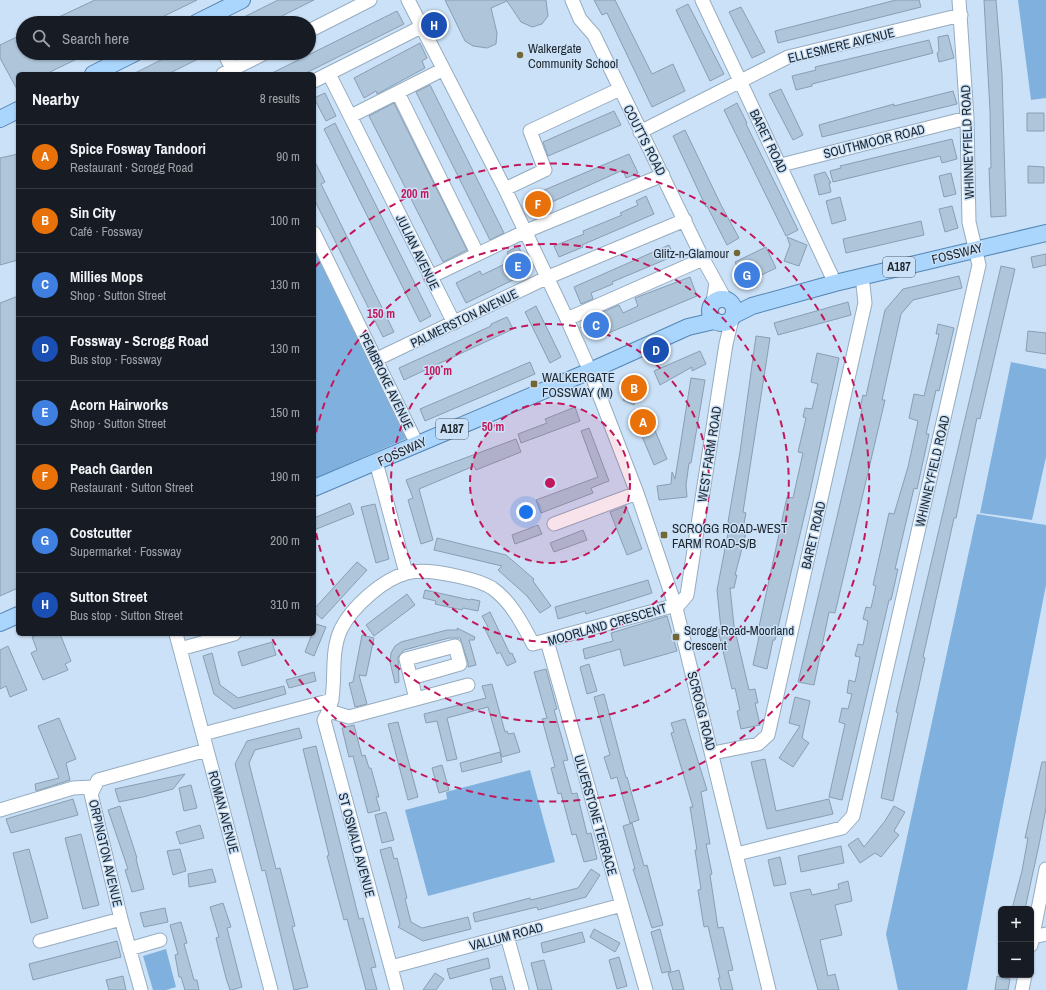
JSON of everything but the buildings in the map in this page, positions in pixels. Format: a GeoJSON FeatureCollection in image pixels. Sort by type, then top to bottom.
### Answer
{"type":"FeatureCollection","features":[{"type":"Feature","properties":{"kind":"main road"},"geometry":{"type":"LineString","coordinates":[[212,16],[242,0]]}},
{"type":"Feature","properties":{"kind":"main road"},"geometry":{"type":"LineString","coordinates":[[97,72],[121,60]]}},
{"type":"Feature","properties":{"kind":"main road"},"geometry":{"type":"LineString","coordinates":[[0,119],[16,111]]}},
{"type":"Feature","properties":{"kind":"main road","name":"FOSSWAY"},"geometry":{"type":"LineString","coordinates":[[316,487],[590,371],[722,311],[752,306],[862,276],[1046,233]]}},
{"type":"Feature","properties":{"kind":"main road"},"geometry":{"type":"LineString","coordinates":[[0,623],[16,616]]}},
{"type":"Feature","properties":{"kind":"street"},"geometry":{"type":"LineString","coordinates":[[316,27],[370,0]]}},
{"type":"Feature","properties":{"kind":"street","name":"COUTTS ROAD"},"geometry":{"type":"LineString","coordinates":[[572,0],[580,19],[594,35],[640,132],[663,175],[716,283],[722,311]]}},
{"type":"Feature","properties":{"kind":"street","name":"BARET ROAD"},"geometry":{"type":"LineString","coordinates":[[702,0],[781,165],[835,283]]}},
{"type":"Feature","properties":{"kind":"street","name":"WHINNEYFIELD ROAD"},"geometry":{"type":"LineString","coordinates":[[737,854],[842,828],[852,816],[979,264],[969,222],[967,118],[959,0]]}},
{"type":"Feature","properties":{"kind":"street","name":"SCROGG ROAD"},"geometry":{"type":"LineString","coordinates":[[410,1],[442,70],[505,189],[590,371],[637,493],[676,606],[713,753],[769,990]]}},
{"type":"Feature","properties":{"kind":"street","name":"ELLESMERE AVENUE"},"geometry":{"type":"LineString","coordinates":[[640,132],[740,82],[788,56],[961,15]]}},
{"type":"Feature","properties":{"kind":"street"},"geometry":{"type":"LineString","coordinates":[[316,80],[421,27]]}},
{"type":"Feature","properties":{"kind":"street"},"geometry":{"type":"LineString","coordinates":[[226,60],[230,72],[252,60]]}},
{"type":"Feature","properties":{"kind":"street"},"geometry":{"type":"LineString","coordinates":[[351,116],[442,70]]}},
{"type":"Feature","properties":{"kind":"street","name":"JULIAN AVENUE"},"geometry":{"type":"LineString","coordinates":[[329,74],[454,323]]}},
{"type":"Feature","properties":{"kind":"street"},"geometry":{"type":"LineString","coordinates":[[505,189],[545,170],[530,131],[620,90]]}},
{"type":"Feature","properties":{"kind":"street"},"geometry":{"type":"LineString","coordinates":[[398,93],[477,253]]}},
{"type":"Feature","properties":{"kind":"street","name":"SOUTHMOOR ROAD"},"geometry":{"type":"LineString","coordinates":[[781,165],[967,118]]}},
{"type":"Feature","properties":{"kind":"street"},"geometry":{"type":"LineString","coordinates":[[430,277],[477,253],[524,232],[663,175]]}},
{"type":"Feature","properties":{"kind":"street","name":"PALMERSTON AVENUE"},"geometry":{"type":"LineString","coordinates":[[377,359],[546,278],[685,220]]}},
{"type":"Feature","properties":{"kind":"street","name":"PEMBROKE AVENUE"},"geometry":{"type":"LineString","coordinates":[[316,237],[377,359],[417,444]]}},
{"type":"Feature","properties":{"kind":"street"},"geometry":{"type":"LineString","coordinates":[[566,319],[703,259]]}},
{"type":"Feature","properties":{"kind":"street","name":"BARET ROAD"},"geometry":{"type":"LineString","coordinates":[[713,753],[758,744],[768,735],[866,303],[862,276]]}},
{"type":"Feature","properties":{"kind":"street","name":"WEST FARM ROAD"},"geometry":{"type":"LineString","coordinates":[[676,606],[687,595],[726,344],[722,311]]}},
{"type":"Feature","properties":{"kind":"street"},"geometry":{"type":"LineString","coordinates":[[376,462],[406,573]]}},
{"type":"Feature","properties":{"kind":"street"},"geometry":{"type":"LineString","coordinates":[[554,524],[637,493]]}},
{"type":"Feature","properties":{"kind":"street","name":"MOORLAND CRESCENT"},"geometry":{"type":"LineString","coordinates":[[331,706],[335,648],[342,629],[366,598],[383,585],[406,573],[422,571],[443,572],[492,588],[520,619],[534,644],[676,606]]}},
{"type":"Feature","properties":{"kind":"street","name":"ROMAN AVENUE"},"geometry":{"type":"LineString","coordinates":[[177,636],[271,990]]}},
{"type":"Feature","properties":{"kind":"street"},"geometry":{"type":"LineString","coordinates":[[180,648],[226,636]]}},
{"type":"Feature","properties":{"kind":"street","name":"ULVERSTONE TERRACE"},"geometry":{"type":"LineString","coordinates":[[547,641],[646,990]]}},
{"type":"Feature","properties":{"kind":"street"},"geometry":{"type":"LineString","coordinates":[[411,678],[416,699]]}},
{"type":"Feature","properties":{"kind":"street"},"geometry":{"type":"LineString","coordinates":[[203,734],[331,706],[349,717],[468,685]]}},
{"type":"Feature","properties":{"kind":"street","name":"ST OSWALD AVENUE"},"geometry":{"type":"LineString","coordinates":[[331,706],[324,720],[397,990]]}},
{"type":"Feature","properties":{"kind":"street","name":"ORPINGTON AVENUE"},"geometry":{"type":"LineString","coordinates":[[141,990],[121,919],[91,794],[93,787],[98,780],[207,750]]}},
{"type":"Feature","properties":{"kind":"street"},"geometry":{"type":"LineString","coordinates":[[0,810],[73,788],[93,787]]}},
{"type":"Feature","properties":{"kind":"street"},"geometry":{"type":"LineString","coordinates":[[1034,931],[1046,869]]}},
{"type":"Feature","properties":{"kind":"street","name":"VALLUM ROAD"},"geometry":{"type":"LineString","coordinates":[[391,967],[622,905]]}},
{"type":"Feature","properties":{"kind":"street"},"geometry":{"type":"LineString","coordinates":[[40,941],[121,919]]}},
{"type":"Feature","properties":{"kind":"street"},"geometry":{"type":"LineString","coordinates":[[1034,940],[1046,934]]}},
{"type":"Feature","properties":{"kind":"street"},"geometry":{"type":"LineString","coordinates":[[507,936],[522,990]]}},
{"type":"Feature","properties":{"kind":"street"},"geometry":{"type":"LineString","coordinates":[[129,949],[160,940]]}},
{"type":"Feature","properties":{"kind":"street"},"geometry":{"type":"LineString","coordinates":[[1022,990],[1024,978]]}},
{"type":"Feature","properties":{"kind":"shaded area"},"geometry":{"type":"Polygon","coordinates":[[[1018,0],[1046,0],[1046,98],[1031,100],[1018,0]]]}},
{"type":"Feature","properties":{"kind":"shaded area"},"geometry":{"type":"Polygon","coordinates":[[[316,244],[412,436],[316,478],[316,244]]]}},
{"type":"Feature","properties":{"kind":"shaded area"},"geometry":{"type":"Polygon","coordinates":[[[1011,362],[1046,369],[1046,457],[1032,520],[980,513],[1011,362]]]}},
{"type":"Feature","properties":{"kind":"shaded area"},"geometry":{"type":"Polygon","coordinates":[[[977,514],[1046,525],[1046,585],[967,990],[898,990],[886,934],[977,514]]]}},
{"type":"Feature","properties":{"kind":"shaded area"},"geometry":{"type":"Polygon","coordinates":[[[530,770],[555,862],[428,896],[405,810],[447,799],[446,792],[530,770]]]}},
{"type":"Feature","properties":{"kind":"shaded area"},"geometry":{"type":"Polygon","coordinates":[[[166,949],[176,987],[166,990],[153,990],[143,956],[166,949]]]}},
{"type":"Feature","properties":{"kind":"place","name":"Sutton Street"},"geometry":{"type":"Point","coordinates":[434,25]}},
{"type":"Feature","properties":{"kind":"place","name":"Walkergate Community School"},"geometry":{"type":"Point","coordinates":[520,55]}},
{"type":"Feature","properties":{"kind":"place","name":"Peach Garden"},"geometry":{"type":"Point","coordinates":[538,204]}},
{"type":"Feature","properties":{"kind":"place","name":"Glitz-n-Glamour"},"geometry":{"type":"Point","coordinates":[737,253]}},
{"type":"Feature","properties":{"kind":"place","name":"Acorn Hairworks"},"geometry":{"type":"Point","coordinates":[518,266]}},
{"type":"Feature","properties":{"kind":"place","name":"Costcutter"},"geometry":{"type":"Point","coordinates":[747,275]}},
{"type":"Feature","properties":{"kind":"place","name":"Millies Mops"},"geometry":{"type":"Point","coordinates":[596,325]}},
{"type":"Feature","properties":{"kind":"place","name":"Fossway - Scrogg Road"},"geometry":{"type":"Point","coordinates":[656,350]}},
{"type":"Feature","properties":{"kind":"place","name":"WALKERGATE FOSSWAY (M)"},"geometry":{"type":"Point","coordinates":[534,384]}},
{"type":"Feature","properties":{"kind":"place","name":"Sin City"},"geometry":{"type":"Point","coordinates":[634,388]}},
{"type":"Feature","properties":{"kind":"place","name":"Spice Fosway Tandoori"},"geometry":{"type":"Point","coordinates":[643,422]}},
{"type":"Feature","properties":{"kind":"place","name":"SCROGG ROAD-WEST FARM ROAD-S/B"},"geometry":{"type":"Point","coordinates":[664,535]}},
{"type":"Feature","properties":{"kind":"place","name":"Scrogg Road-Moorland Crescent"},"geometry":{"type":"Point","coordinates":[676,637]}}]}
